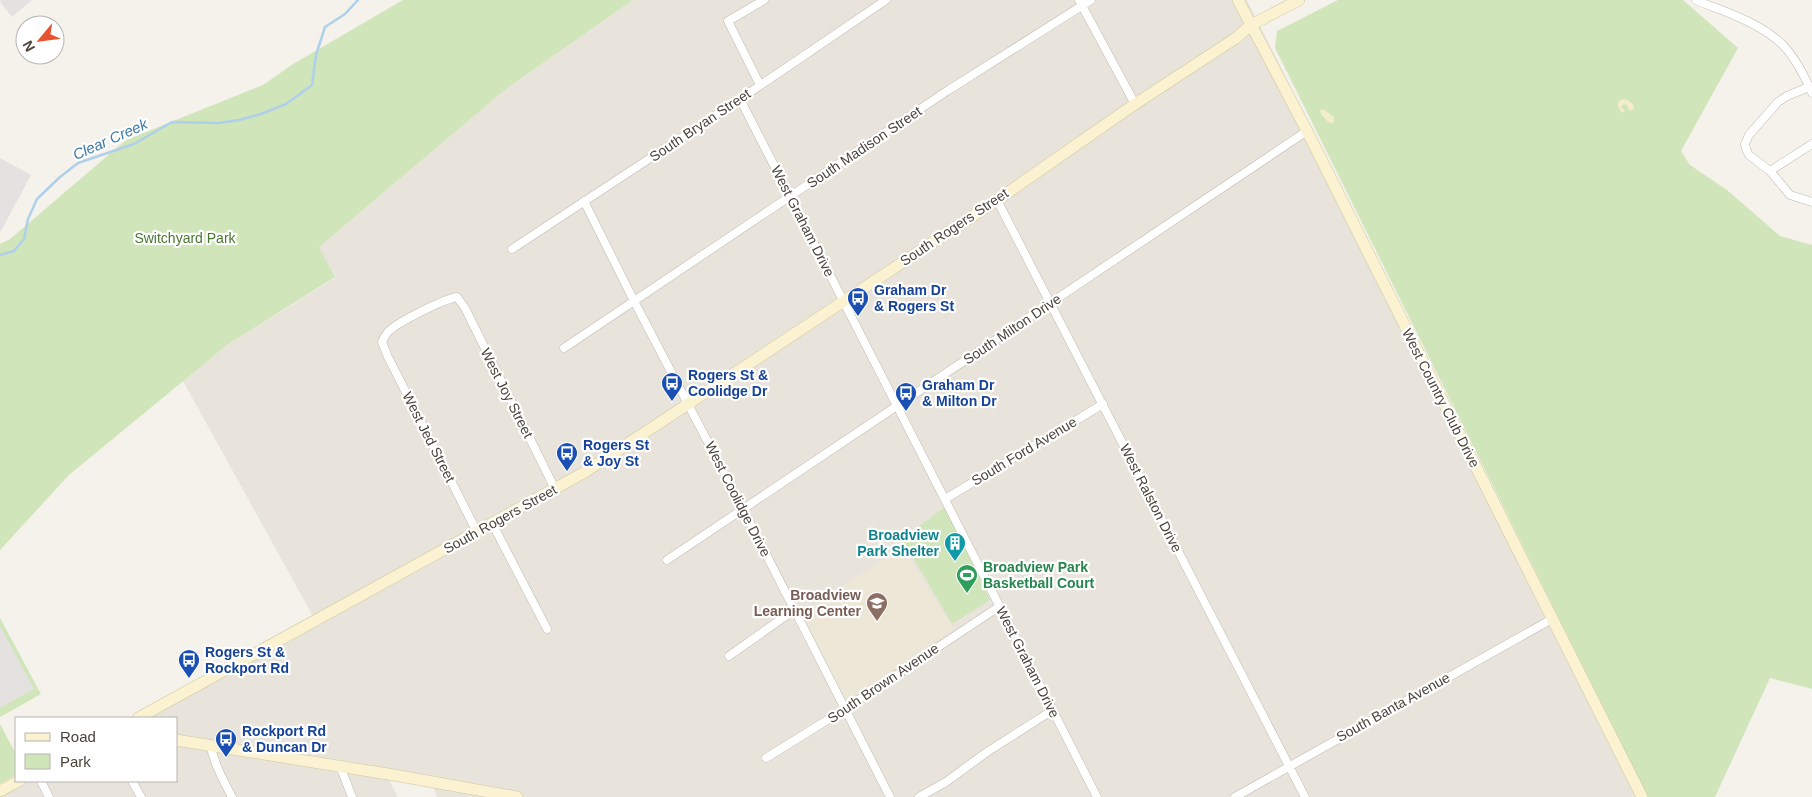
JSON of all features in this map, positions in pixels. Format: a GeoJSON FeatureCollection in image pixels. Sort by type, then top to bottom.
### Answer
{"type":"FeatureCollection","features":[{"type":"Feature","properties":{"kind":"street"},"geometry":{"type":"LineString","coordinates":[[760,85],[728,21],[764,0]]}},
{"type":"Feature","properties":{"kind":"street","name":"South Bryan Street"},"geometry":{"type":"LineString","coordinates":[[512,249],[886,0]]}},
{"type":"Feature","properties":{"kind":"street","name":"South Madison Street"},"geometry":{"type":"LineString","coordinates":[[564,348],[1080,3],[1091,0]]}},
{"type":"Feature","properties":{"kind":"street","name":"West Country Club Drive"},"geometry":{"type":"LineString","coordinates":[[1238,0],[1642,797]]}},
{"type":"Feature","properties":{"kind":"street","name":"South Rogers Street"},"geometry":{"type":"LineString","coordinates":[[140,717],[585,472],[997,200],[1135,104],[1236,38],[1251,25],[1299,0]]}},
{"type":"Feature","properties":{"kind":"street"},"geometry":{"type":"LineString","coordinates":[[1696,0],[1736,16],[1775,37],[1793,55],[1801,68],[1811,90],[1782,99],[1749,135],[1745,144],[1750,155],[1770,171],[1790,195],[1812,202]]}},
{"type":"Feature","properties":{"kind":"street"},"geometry":{"type":"LineString","coordinates":[[1080,3],[1135,104]]}},
{"type":"Feature","properties":{"kind":"street","name":"West Graham Drive"},"geometry":{"type":"LineString","coordinates":[[740,99],[1097,797]]}},
{"type":"Feature","properties":{"kind":"street","name":"South Milton Drive"},"geometry":{"type":"LineString","coordinates":[[667,560],[1306,131]]}},
{"type":"Feature","properties":{"kind":"street"},"geometry":{"type":"LineString","coordinates":[[1770,171],[1812,144]]}},
{"type":"Feature","properties":{"kind":"street","name":"West Ralston Drive"},"geometry":{"type":"LineString","coordinates":[[997,200],[1305,797]]}},
{"type":"Feature","properties":{"kind":"street","name":"West Coolidge Drive"},"geometry":{"type":"LineString","coordinates":[[584,202],[890,797]]}},
{"type":"Feature","properties":{"kind":"street","name":"West Jed Street"},"geometry":{"type":"LineString","coordinates":[[457,297],[448,299],[400,324],[388,332],[382,342],[388,358],[477,532]]}},
{"type":"Feature","properties":{"kind":"street","name":"West Joy Street"},"geometry":{"type":"LineString","coordinates":[[457,297],[465,308],[555,489]]}},
{"type":"Feature","properties":{"kind":"street","name":"South Ford Avenue"},"geometry":{"type":"LineString","coordinates":[[945,499],[1103,404]]}},
{"type":"Feature","properties":{"kind":"street"},"geometry":{"type":"LineString","coordinates":[[492,523],[547,629]]}},
{"type":"Feature","properties":{"kind":"street","name":"South Brown Avenue"},"geometry":{"type":"LineString","coordinates":[[766,758],[845,709],[1000,606]]}},
{"type":"Feature","properties":{"kind":"street"},"geometry":{"type":"LineString","coordinates":[[729,656],[794,610]]}},
{"type":"Feature","properties":{"kind":"street","name":"South Banta Avenue"},"geometry":{"type":"LineString","coordinates":[[1235,797],[1552,619]]}},
{"type":"Feature","properties":{"kind":"street"},"geometry":{"type":"LineString","coordinates":[[919,797],[946,782],[987,752],[1053,710]]}},
{"type":"Feature","properties":{"kind":"street"},"geometry":{"type":"LineString","coordinates":[[178,740],[210,744],[517,797]]}},
{"type":"Feature","properties":{"kind":"street"},"geometry":{"type":"LineString","coordinates":[[210,744],[220,774],[232,797]]}},
{"type":"Feature","properties":{"kind":"street"},"geometry":{"type":"LineString","coordinates":[[340,766],[352,797]]}},
{"type":"Feature","properties":{"kind":"street"},"geometry":{"type":"LineString","coordinates":[[0,791],[17,782]]}},
{"type":"Feature","properties":{"kind":"street"},"geometry":{"type":"LineString","coordinates":[[42,782],[49,797]]}},
{"type":"Feature","properties":{"kind":"street"},"geometry":{"type":"LineString","coordinates":[[133,782],[141,797]]}},
{"type":"Feature","properties":{"kind":"shaded area"},"geometry":{"type":"Polygon","coordinates":[[[1,0],[32,0],[12,17],[0,2],[1,0]]]}},
{"type":"Feature","properties":{"kind":"shaded area"},"geometry":{"type":"Polygon","coordinates":[[[633,0],[1247,0],[1647,797],[437,797],[432,784],[388,778],[398,797],[0,797],[0,792],[19,782],[178,782],[178,717],[137,717],[315,620],[183,381],[227,345],[335,278],[319,247],[506,89],[633,0]]]}},
{"type":"Feature","properties":{"kind":"shaded area"},"geometry":{"type":"Polygon","coordinates":[[[0,158],[31,175],[1,231],[0,231],[0,158]]]}},
{"type":"Feature","properties":{"kind":"shaded area","name":"Broadview Learning Center"},"geometry":{"type":"Polygon","coordinates":[[[902,546],[954,629],[846,702],[800,615],[902,546]]]}},
{"type":"Feature","properties":{"kind":"shaded area"},"geometry":{"type":"Polygon","coordinates":[[[0,626],[34,689],[0,708],[0,626]]]}},
{"type":"Feature","properties":{"kind":"green space","name":"Switchyard Park"},"geometry":{"type":"Polygon","coordinates":[[[403,0],[633,0],[506,89],[319,247],[335,277],[227,345],[69,475],[0,550],[0,244],[10,239],[126,140],[263,85],[293,64],[403,0]]]}},
{"type":"Feature","properties":{"kind":"green space"},"geometry":{"type":"Polygon","coordinates":[[[1338,0],[1683,0],[1738,48],[1681,151],[1690,165],[1727,190],[1780,236],[1812,245],[1812,689],[1770,678],[1715,797],[1648,797],[1275,48],[1277,31],[1338,0]]]}},
{"type":"Feature","properties":{"kind":"green space"},"geometry":{"type":"Polygon","coordinates":[[[945,507],[990,600],[952,624],[902,539],[945,507]]]}},
{"type":"Feature","properties":{"kind":"green space"},"geometry":{"type":"Polygon","coordinates":[[[0,618],[41,694],[0,717],[0,618]]]}},
{"type":"Feature","properties":{"kind":"green space"},"geometry":{"type":"Polygon","coordinates":[[[0,724],[15,752],[15,776],[0,784],[0,724]]]}},
{"type":"Feature","properties":{"kind":"sand"},"geometry":{"type":"Polygon","coordinates":[[[1623,99],[1633,104],[1634,109],[1630,111],[1626,104],[1622,105],[1621,107],[1625,111],[1622,113],[1618,102],[1623,99]]]}},
{"type":"Feature","properties":{"kind":"sand"},"geometry":{"type":"Polygon","coordinates":[[[1320,110],[1324,110],[1334,117],[1333,123],[1328,122],[1320,110]]]}},
{"type":"Feature","properties":{"kind":"waterway","name":"Clear Creek"},"geometry":{"type":"LineString","coordinates":[[0,255],[14,251],[24,239],[28,219],[37,199],[78,163],[134,144],[172,122],[219,123],[239,120],[286,104],[312,85],[316,55],[325,27],[345,14],[358,0]]}},
{"type":"Feature","properties":{"kind":"place","name":"Graham Dr & Rogers St"},"geometry":{"type":"Point","coordinates":[858,317]}},
{"type":"Feature","properties":{"kind":"place","name":"Rogers St & Coolidge Dr"},"geometry":{"type":"Point","coordinates":[672,402]}},
{"type":"Feature","properties":{"kind":"place","name":"Graham Dr & Milton Dr"},"geometry":{"type":"Point","coordinates":[906,412]}},
{"type":"Feature","properties":{"kind":"place","name":"Rogers St & Joy St"},"geometry":{"type":"Point","coordinates":[567,472]}},
{"type":"Feature","properties":{"kind":"place","name":"Broadview Park Shelter"},"geometry":{"type":"Point","coordinates":[955,562]}},
{"type":"Feature","properties":{"kind":"place","name":"Broadview Park Basketball Court"},"geometry":{"type":"Point","coordinates":[967,594]}},
{"type":"Feature","properties":{"kind":"place","name":"Broadview Learning Center"},"geometry":{"type":"Point","coordinates":[877,622]}},
{"type":"Feature","properties":{"kind":"place","name":"Rogers St & Rockport Rd"},"geometry":{"type":"Point","coordinates":[189,679]}},
{"type":"Feature","properties":{"kind":"place","name":"Rockport Rd & Duncan Dr"},"geometry":{"type":"Point","coordinates":[226,758]}}]}
